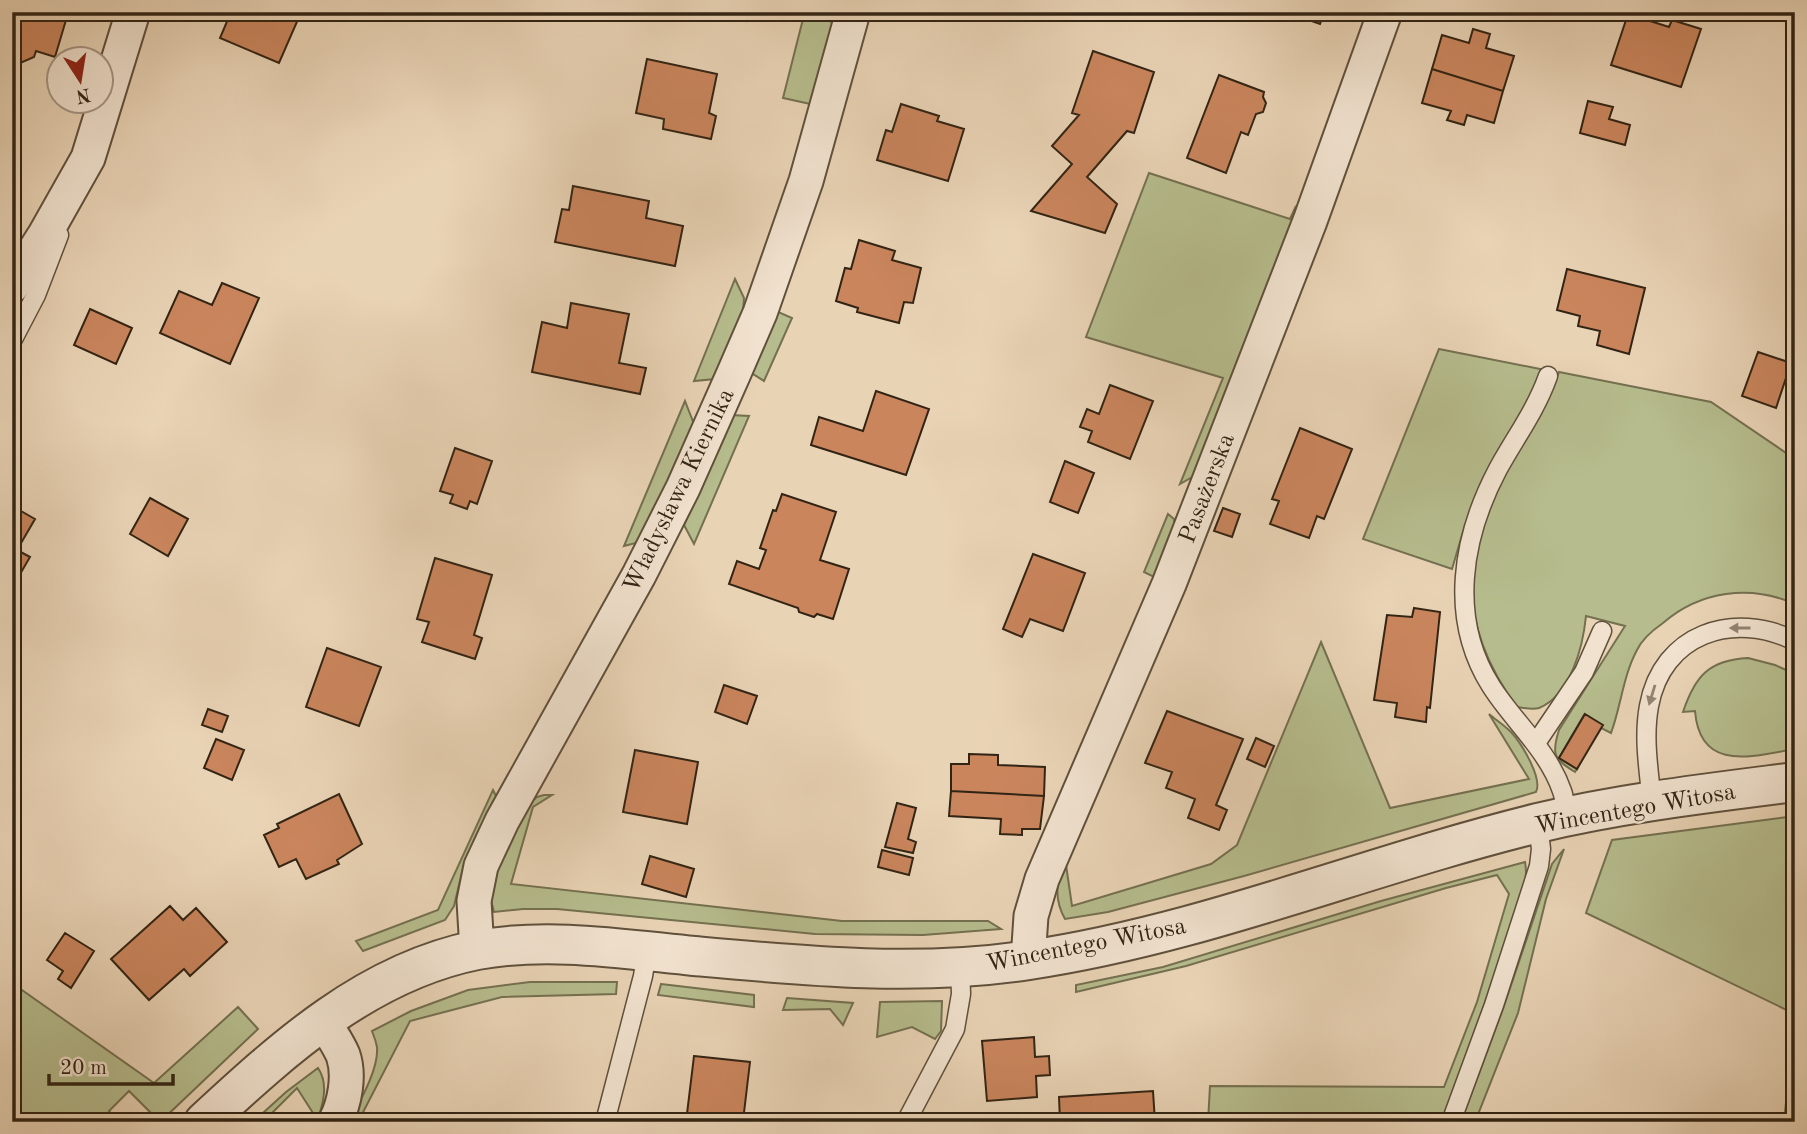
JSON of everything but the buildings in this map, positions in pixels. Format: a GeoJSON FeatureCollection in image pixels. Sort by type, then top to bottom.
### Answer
{"type":"FeatureCollection","features":[{"type":"Feature","properties":{"kind":"street"},"geometry":{"type":"LineString","coordinates":[[12,286],[88,158],[133,12]]}},
{"type":"Feature","properties":{"kind":"street","name":"Władysława Kiernika"},"geometry":{"type":"LineString","coordinates":[[477,950],[474,901],[481,866],[502,821],[646,562],[684,488],[760,313],[806,181],[853,12]]}},
{"type":"Feature","properties":{"kind":"street","name":"Pasażerska"},"geometry":{"type":"LineString","coordinates":[[1028,960],[1031,916],[1042,879],[1169,584],[1310,221],[1385,12]]}},
{"type":"Feature","properties":{"kind":"street","name":"Wincentego Witosa"},"geometry":{"type":"LineString","coordinates":[[204,1122],[255,1075],[323,1020],[368,990],[400,974],[477,950],[531,944],[577,945],[794,964],[920,969],[1028,960],[1142,938],[1552,820],[1795,782]]}},
{"type":"Feature","properties":{"kind":"street"},"geometry":{"type":"LineString","coordinates":[[323,1020],[343,1055],[346,1070],[345,1091],[335,1122]]}},
{"type":"Feature","properties":{"kind":"lane"},"geometry":{"type":"LineString","coordinates":[[12,341],[36,295],[88,158]]}},
{"type":"Feature","properties":{"kind":"lane"},"geometry":{"type":"LineString","coordinates":[[1451,1122],[1494,1004],[1539,866],[1541,849],[1562,791],[1536,743],[1504,707],[1474,656],[1466,616],[1463,581],[1468,545],[1481,507],[1498,469],[1528,422],[1548,376]]}},
{"type":"Feature","properties":{"kind":"lane"},"geometry":{"type":"LineString","coordinates":[[1652,803],[1646,732],[1649,706],[1657,680],[1669,661],[1685,645],[1710,633],[1732,627],[1760,628],[1795,641]]}},
{"type":"Feature","properties":{"kind":"lane"},"geometry":{"type":"LineString","coordinates":[[1536,743],[1584,672],[1602,631]]}},
{"type":"Feature","properties":{"kind":"lane"},"geometry":{"type":"LineString","coordinates":[[605,1122],[647,951]]}},
{"type":"Feature","properties":{"kind":"lane"},"geometry":{"type":"LineString","coordinates":[[906,1122],[955,1029],[961,993],[960,967]]}},
{"type":"Feature","properties":{"kind":"green space"},"geometry":{"type":"Polygon","coordinates":[[[804,15],[833,22],[836,31],[815,105],[783,98],[804,15]]]}},
{"type":"Feature","properties":{"kind":"green space"},"geometry":{"type":"Polygon","coordinates":[[[1149,173],[1290,219],[1295,208],[1297,219],[1194,476],[1180,484],[1223,378],[1086,337],[1149,173]]]}},
{"type":"Feature","properties":{"kind":"green space"},"geometry":{"type":"Polygon","coordinates":[[[791,276],[778,312],[792,318],[764,381],[750,372],[784,279],[791,276]]]}},
{"type":"Feature","properties":{"kind":"green space"},"geometry":{"type":"Polygon","coordinates":[[[735,279],[744,298],[743,311],[715,379],[694,381],[735,279]]]}},
{"type":"Feature","properties":{"kind":"green space"},"geometry":{"type":"Polygon","coordinates":[[[1439,349],[1545,370],[1481,485],[1452,569],[1363,539],[1439,349]]]}},
{"type":"Feature","properties":{"kind":"green space"},"geometry":{"type":"Polygon","coordinates":[[[1559,372],[1711,402],[1795,459],[1795,604],[1761,594],[1726,594],[1709,598],[1677,612],[1648,635],[1632,660],[1611,733],[1584,715],[1559,758],[1577,769],[1575,772],[1556,756],[1555,745],[1559,730],[1625,626],[1586,616],[1578,655],[1559,692],[1550,702],[1539,708],[1517,707],[1501,683],[1479,635],[1472,584],[1473,558],[1489,505],[1559,372]]]}},
{"type":"Feature","properties":{"kind":"green space"},"geometry":{"type":"Polygon","coordinates":[[[685,401],[694,424],[640,542],[624,546],[685,401]]]}},
{"type":"Feature","properties":{"kind":"green space"},"geometry":{"type":"Polygon","coordinates":[[[730,415],[749,416],[694,544],[684,525],[730,415]]]}},
{"type":"Feature","properties":{"kind":"green space"},"geometry":{"type":"Polygon","coordinates":[[[1168,514],[1174,519],[1175,530],[1154,577],[1144,572],[1168,514]]]}},
{"type":"Feature","properties":{"kind":"green space"},"geometry":{"type":"Polygon","coordinates":[[[1321,642],[1390,808],[1529,779],[1489,714],[1511,732],[1525,752],[1534,770],[1536,792],[1244,876],[1108,912],[1065,919],[1059,904],[1058,889],[1065,858],[1072,906],[1211,864],[1237,845],[1321,642]]]}},
{"type":"Feature","properties":{"kind":"green space"},"geometry":{"type":"Polygon","coordinates":[[[1748,658],[1795,674],[1795,749],[1746,756],[1731,756],[1718,752],[1707,744],[1699,731],[1695,711],[1683,712],[1693,689],[1705,672],[1723,662],[1748,658]]]}},
{"type":"Feature","properties":{"kind":"green space"},"geometry":{"type":"Polygon","coordinates":[[[493,790],[496,796],[465,860],[454,906],[445,920],[363,951],[356,941],[438,910],[493,790]]]}},
{"type":"Feature","properties":{"kind":"green space"},"geometry":{"type":"Polygon","coordinates":[[[552,795],[533,807],[511,884],[842,921],[988,921],[1001,929],[923,935],[815,934],[557,909],[494,912],[490,896],[492,880],[523,809],[537,797],[552,795]]]}},
{"type":"Feature","properties":{"kind":"green space"},"geometry":{"type":"Polygon","coordinates":[[[1795,816],[1795,1014],[1586,913],[1612,840],[1795,816]]]}},
{"type":"Feature","properties":{"kind":"green space"},"geometry":{"type":"Polygon","coordinates":[[[1564,849],[1546,899],[1518,1013],[1475,1122],[1461,1122],[1552,864],[1564,849]]]}},
{"type":"Feature","properties":{"kind":"green space"},"geometry":{"type":"Polygon","coordinates":[[[1525,862],[1521,901],[1441,1122],[1208,1122],[1210,1086],[1444,1087],[1477,1002],[1509,894],[1497,875],[1186,966],[1076,992],[1076,985],[1163,967],[1381,901],[1525,862]]]}},
{"type":"Feature","properties":{"kind":"green space"},"geometry":{"type":"Polygon","coordinates":[[[530,982],[617,982],[616,994],[502,997],[410,1021],[358,1122],[349,1122],[368,1086],[375,1065],[377,1047],[372,1031],[411,1011],[468,990],[530,982]]]}},
{"type":"Feature","properties":{"kind":"green space"},"geometry":{"type":"Polygon","coordinates":[[[12,983],[154,1083],[238,1007],[258,1029],[160,1122],[129,1091],[109,1111],[118,1122],[12,1122],[12,983]]]}},
{"type":"Feature","properties":{"kind":"green space"},"geometry":{"type":"Polygon","coordinates":[[[661,984],[754,995],[754,1007],[658,995],[661,984]]]}},
{"type":"Feature","properties":{"kind":"green space"},"geometry":{"type":"Polygon","coordinates":[[[787,998],[853,1003],[843,1025],[830,1009],[783,1010],[787,998]]]}},
{"type":"Feature","properties":{"kind":"green space"},"geometry":{"type":"Polygon","coordinates":[[[942,1001],[941,1031],[935,1039],[912,1027],[877,1037],[880,1002],[942,1001]]]}},
{"type":"Feature","properties":{"kind":"green space"},"geometry":{"type":"Polygon","coordinates":[[[1795,1014],[1795,1122],[1784,1122],[1795,1014]]]}},
{"type":"Feature","properties":{"kind":"green space"},"geometry":{"type":"Polygon","coordinates":[[[318,1068],[324,1087],[317,1122],[309,1122],[313,1113],[297,1088],[263,1122],[253,1122],[286,1092],[318,1068]]]}}]}
